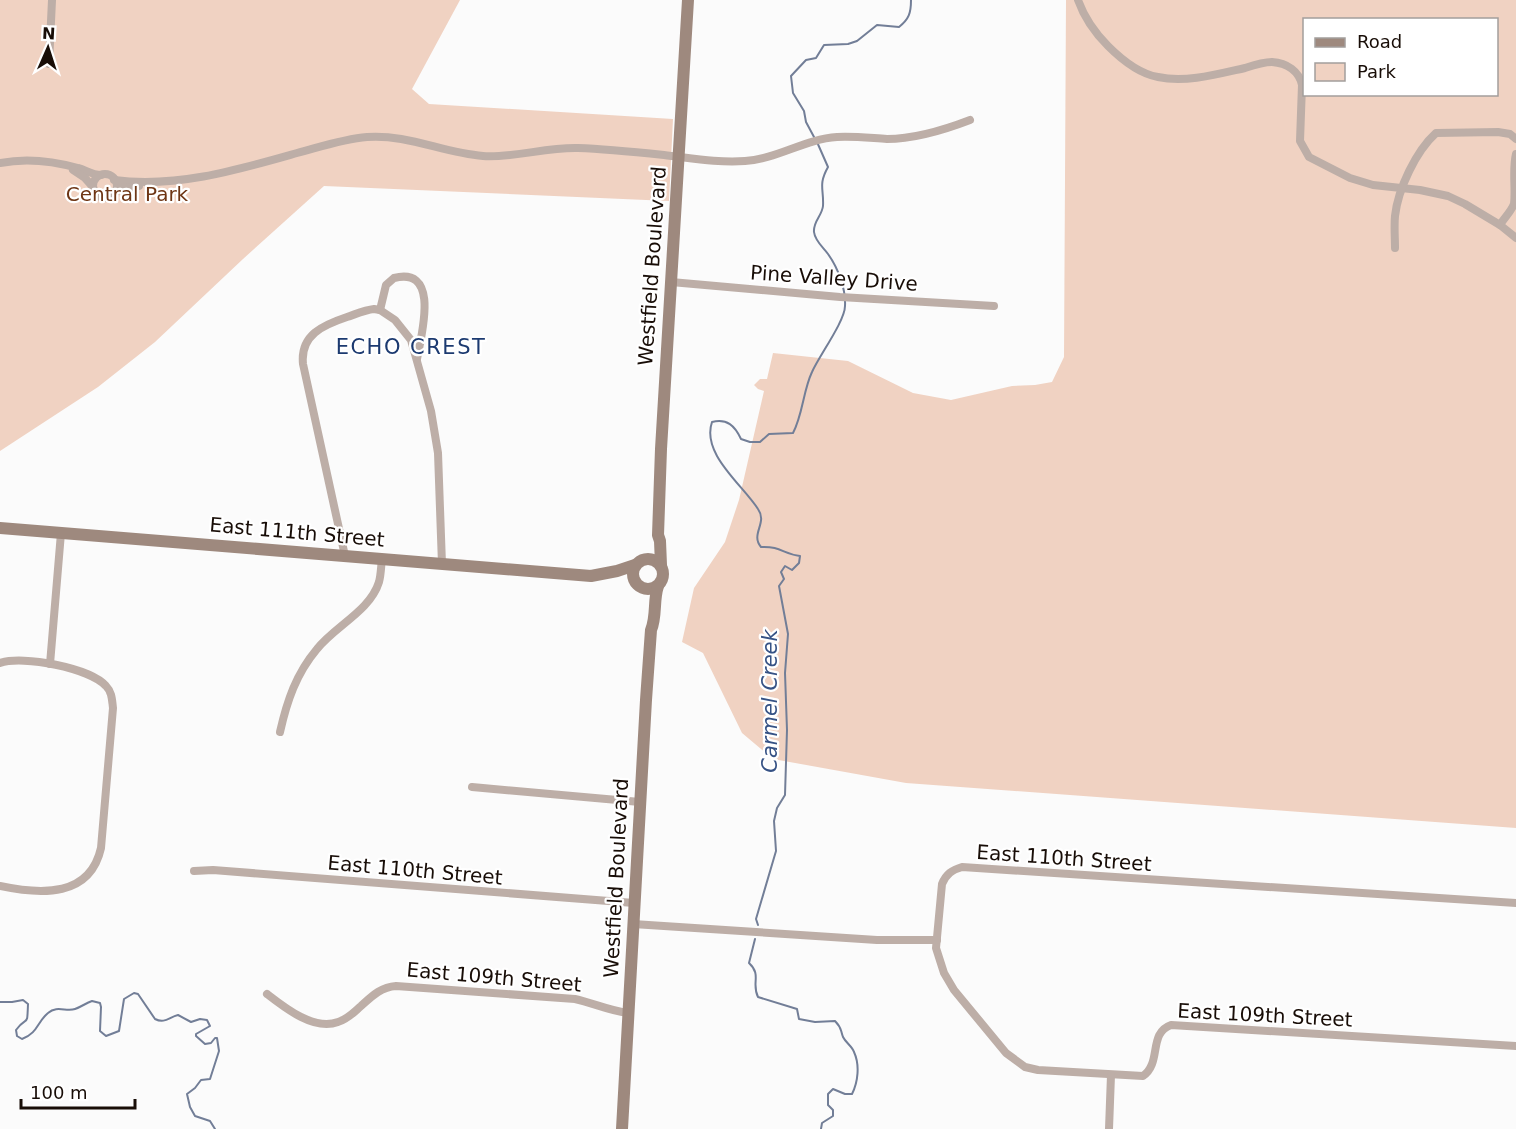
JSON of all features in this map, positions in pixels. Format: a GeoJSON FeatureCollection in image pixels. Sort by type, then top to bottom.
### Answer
{"type":"FeatureCollection","features":[{"type":"Feature","properties":{"kind":"main road","name":"Westfield Boulevard"},"geometry":{"type":"LineString","coordinates":[[661,565],[658,534],[660,456],[688,0]]}},
{"type":"Feature","properties":{"kind":"main road","name":"East 111th Street"},"geometry":{"type":"LineString","coordinates":[[0,528],[591,576],[617,571],[638,562]]}},
{"type":"Feature","properties":{"kind":"main road"},"geometry":{"type":"LineString","coordinates":[[638,562],[652,558],[661,565],[664,576],[658,586],[648,589],[638,584],[633,572],[638,562],[651,548],[658,534]]}},
{"type":"Feature","properties":{"kind":"main road","name":"East 111th Street"},"geometry":{"type":"LineString","coordinates":[[591,576],[598,579],[619,578],[638,584]]}},
{"type":"Feature","properties":{"kind":"main road","name":"Westfield Boulevard"},"geometry":{"type":"LineString","coordinates":[[638,584],[651,630]]}},
{"type":"Feature","properties":{"kind":"main road","name":"Westfield Boulevard"},"geometry":{"type":"LineString","coordinates":[[622,1129],[651,630],[658,586]]}},
{"type":"Feature","properties":{"kind":"street"},"geometry":{"type":"LineString","coordinates":[[49,64],[52,0]]}},
{"type":"Feature","properties":{"kind":"street"},"geometry":{"type":"LineString","coordinates":[[1078,0],[1091,26],[1116,54],[1145,73],[1178,79],[1273,62],[1291,69],[1300,77],[1302,85],[1300,141],[1309,157],[1350,178],[1373,185],[1420,190],[1448,196],[1500,225],[1516,238]]}},
{"type":"Feature","properties":{"kind":"street"},"geometry":{"type":"LineString","coordinates":[[114,180],[145,183],[213,175],[338,142],[366,137],[387,136],[406,139],[452,152],[481,156],[506,156],[576,148],[746,161],[814,141],[837,137],[902,138],[944,130],[970,120]]}},
{"type":"Feature","properties":{"kind":"street"},"geometry":{"type":"LineString","coordinates":[[1395,248],[1395,216],[1402,189],[1427,141],[1436,133],[1498,132],[1510,134],[1516,140]]}},
{"type":"Feature","properties":{"kind":"street"},"geometry":{"type":"LineString","coordinates":[[1500,225],[1515,201],[1516,154]]}},
{"type":"Feature","properties":{"kind":"street"},"geometry":{"type":"LineString","coordinates":[[0,163],[38,161],[109,175],[116,186],[114,193]]}},
{"type":"Feature","properties":{"kind":"street"},"geometry":{"type":"LineString","coordinates":[[68,166],[85,178],[97,195],[104,198],[122,188],[145,183]]}},
{"type":"Feature","properties":{"kind":"street"},"geometry":{"type":"LineString","coordinates":[[93,187],[96,178],[101,175]]}},
{"type":"Feature","properties":{"kind":"street"},"geometry":{"type":"LineString","coordinates":[[380,310],[387,285],[394,278],[411,278],[419,284],[424,293],[425,306],[417,360]]}},
{"type":"Feature","properties":{"kind":"street","name":"Pine Valley Drive"},"geometry":{"type":"LineString","coordinates":[[671,282],[840,297],[994,306]]}},
{"type":"Feature","properties":{"kind":"street"},"geometry":{"type":"LineString","coordinates":[[345,556],[303,364],[303,351],[310,335],[330,322],[368,310],[380,310],[395,320],[411,340],[434,423],[438,446],[442,564]]}},
{"type":"Feature","properties":{"kind":"street"},"geometry":{"type":"LineString","coordinates":[[50,664],[60,533]]}},
{"type":"Feature","properties":{"kind":"street"},"geometry":{"type":"LineString","coordinates":[[280,732],[289,697],[299,675],[327,637],[363,606],[372,595],[379,582],[382,559]]}},
{"type":"Feature","properties":{"kind":"street"},"geometry":{"type":"LineString","coordinates":[[0,663],[9,660],[50,664],[95,677],[108,688],[111,695],[112,725],[102,848],[95,867],[83,881],[76,885],[52,890],[0,886]]}},
{"type":"Feature","properties":{"kind":"street"},"geometry":{"type":"LineString","coordinates":[[472,787],[640,802]]}},
{"type":"Feature","properties":{"kind":"street","name":"East 110th Street"},"geometry":{"type":"LineString","coordinates":[[937,940],[944,877],[952,870],[962,867],[1516,903]]}},
{"type":"Feature","properties":{"kind":"street","name":"East 110th Street"},"geometry":{"type":"LineString","coordinates":[[194,871],[213,870],[634,903]]}},
{"type":"Feature","properties":{"kind":"street"},"geometry":{"type":"LineString","coordinates":[[633,924],[867,939],[937,940]]}},
{"type":"Feature","properties":{"kind":"street","name":"East 109th Street"},"geometry":{"type":"LineString","coordinates":[[937,940],[939,959],[954,990],[1013,1060],[1025,1067],[1038,1070],[1143,1076],[1152,1067],[1158,1037],[1164,1027],[1171,1025],[1516,1046]]}},
{"type":"Feature","properties":{"kind":"street","name":"East 109th Street"},"geometry":{"type":"LineString","coordinates":[[267,994],[302,1017],[331,1024],[346,1019],[376,992],[396,986],[574,999],[628,1013]]}},
{"type":"Feature","properties":{"kind":"street"},"geometry":{"type":"LineString","coordinates":[[1109,1129],[1111,1075]]}},
{"type":"Feature","properties":{"kind":"green space","name":"Central Park"},"geometry":{"type":"Polygon","coordinates":[[[0,0],[460,0],[412,89],[429,104],[673,119],[669,201],[324,186],[155,342],[98,387],[0,451],[0,0]]]}},
{"type":"Feature","properties":{"kind":"green space"},"geometry":{"type":"Polygon","coordinates":[[[1066,0],[1516,0],[1516,828],[906,783],[773,759],[742,733],[703,653],[682,642],[694,588],[725,542],[739,500],[764,391],[754,385],[760,379],[767,379],[773,353],[848,361],[913,393],[951,400],[1012,386],[1052,382],[1064,357],[1066,0]]]}},
{"type":"Feature","properties":{"kind":"waterway","name":"Carmel Creek"},"geometry":{"type":"LineString","coordinates":[[814,137],[806,122],[804,111],[793,93],[791,76],[806,60],[816,58],[824,45],[848,44],[857,41],[877,25],[899,27],[909,15],[911,0]]}},
{"type":"Feature","properties":{"kind":"waterway","name":"Carmel Creek"},"geometry":{"type":"LineString","coordinates":[[758,925],[756,919],[776,851],[774,821],[777,808],[785,795],[787,730],[785,673],[788,634],[779,586],[784,579],[781,572],[785,566],[792,570],[799,563],[800,556],[761,547],[757,538],[761,514],[725,468],[712,446],[710,434],[712,422],[717,421],[730,424],[741,439],[750,442],[760,442],[769,434],[793,433],[812,372],[844,312],[845,299],[841,279],[814,232],[822,210],[822,183],[828,167],[817,142]]}},
{"type":"Feature","properties":{"kind":"waterway","name":"Carmel Creek"},"geometry":{"type":"LineString","coordinates":[[755,939],[749,963],[755,971],[755,987],[758,997],[797,1009],[799,1019],[815,1022],[835,1021],[856,1057],[858,1073],[852,1094],[833,1089],[828,1094],[828,1105],[833,1110],[833,1116],[822,1123],[821,1129]]}},
{"type":"Feature","properties":{"kind":"waterway"},"geometry":{"type":"LineString","coordinates":[[0,1002],[23,1000],[28,1004],[27,1019],[16,1030],[17,1036],[22,1039],[31,1034],[44,1016],[51,1011],[75,1009],[92,1001],[100,1003],[100,1031],[106,1036],[119,1031],[124,999],[134,993],[138,994],[155,1019],[164,1020],[178,1015],[191,1022],[200,1019],[207,1020],[210,1026],[196,1036],[205,1044],[217,1038],[219,1051],[210,1079],[201,1080],[187,1094],[195,1116],[210,1121],[215,1129]]}},
{"type":"Feature","properties":{"kind":"district","name":"ECHO CREST"},"geometry":{"type":"Point","coordinates":[411,347]}}]}
